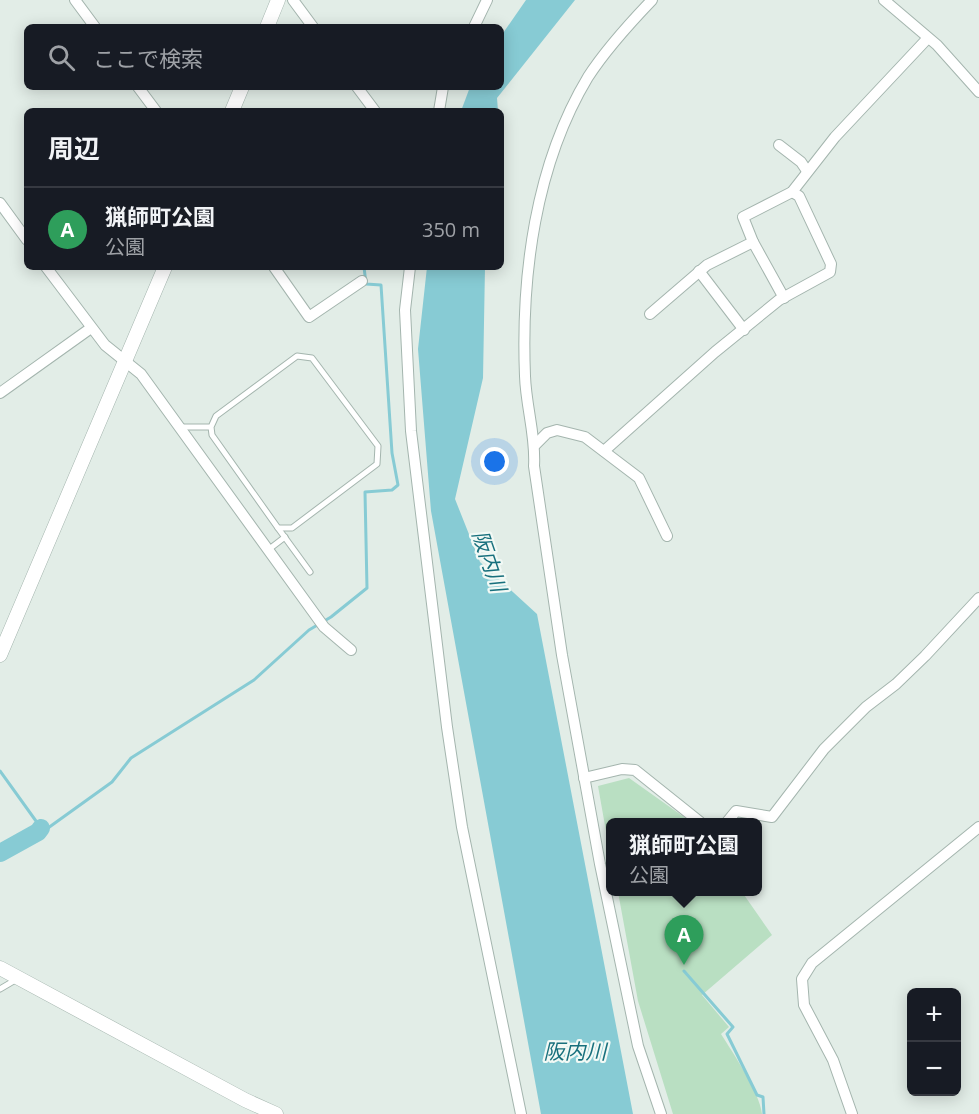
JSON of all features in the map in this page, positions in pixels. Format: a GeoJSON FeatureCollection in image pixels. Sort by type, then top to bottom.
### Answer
{"type":"FeatureCollection","features":[{"type":"Feature","properties":{"kind":"street"},"geometry":{"type":"LineString","coordinates":[[75,0],[93,24]]}},
{"type":"Feature","properties":{"kind":"street"},"geometry":{"type":"LineString","coordinates":[[268,24],[278,0]]}},
{"type":"Feature","properties":{"kind":"street"},"geometry":{"type":"LineString","coordinates":[[293,0],[311,24]]}},
{"type":"Feature","properties":{"kind":"street"},"geometry":{"type":"LineString","coordinates":[[475,24],[487,0]]}},
{"type":"Feature","properties":{"kind":"street"},"geometry":{"type":"LineString","coordinates":[[606,887],[584,778],[534,466],[536,445],[530,429],[525,377],[527,281],[534,229],[549,169],[563,130],[588,78],[617,36],[651,0]]}},
{"type":"Feature","properties":{"kind":"street"},"geometry":{"type":"LineString","coordinates":[[884,0],[927,39],[937,45],[979,92]]}},
{"type":"Feature","properties":{"kind":"street"},"geometry":{"type":"LineString","coordinates":[[784,298],[753,242],[743,217],[792,192],[807,171],[927,39]]}},
{"type":"Feature","properties":{"kind":"street"},"geometry":{"type":"LineString","coordinates":[[140,90],[154,108]]}},
{"type":"Feature","properties":{"kind":"street"},"geometry":{"type":"LineString","coordinates":[[233,108],[241,90]]}},
{"type":"Feature","properties":{"kind":"street"},"geometry":{"type":"LineString","coordinates":[[359,90],[373,108]]}},
{"type":"Feature","properties":{"kind":"street"},"geometry":{"type":"LineString","coordinates":[[440,108],[442,90]]}},
{"type":"Feature","properties":{"kind":"street"},"geometry":{"type":"LineString","coordinates":[[779,145],[801,162],[807,171]]}},
{"type":"Feature","properties":{"kind":"street"},"geometry":{"type":"LineString","coordinates":[[604,451],[715,352],[784,298],[830,272],[831,264],[799,196],[792,192]]}},
{"type":"Feature","properties":{"kind":"street"},"geometry":{"type":"LineString","coordinates":[[0,203],[24,236]]}},
{"type":"Feature","properties":{"kind":"street"},"geometry":{"type":"LineString","coordinates":[[650,314],[699,271],[753,242]]}},
{"type":"Feature","properties":{"kind":"street"},"geometry":{"type":"LineString","coordinates":[[48,270],[105,345],[141,374],[324,627],[351,650]]}},
{"type":"Feature","properties":{"kind":"street"},"geometry":{"type":"LineString","coordinates":[[0,655],[164,270]]}},
{"type":"Feature","properties":{"kind":"street"},"geometry":{"type":"LineString","coordinates":[[276,270],[309,316],[362,281]]}},
{"type":"Feature","properties":{"kind":"street"},"geometry":{"type":"LineString","coordinates":[[410,270],[405,310],[411,431],[447,727],[462,827],[521,1114]]}},
{"type":"Feature","properties":{"kind":"street"},"geometry":{"type":"LineString","coordinates":[[699,271],[744,330]]}},
{"type":"Feature","properties":{"kind":"street"},"geometry":{"type":"LineString","coordinates":[[0,393],[91,328]]}},
{"type":"Feature","properties":{"kind":"street"},"geometry":{"type":"LineString","coordinates":[[536,445],[548,432],[556,430],[585,437],[639,478],[666,536]]}},
{"type":"Feature","properties":{"kind":"street"},"geometry":{"type":"LineString","coordinates":[[730,818],[736,811],[772,817],[824,749],[866,707],[896,684],[925,656],[979,597]]}},
{"type":"Feature","properties":{"kind":"street"},"geometry":{"type":"LineString","coordinates":[[584,778],[622,769],[635,770],[695,818]]}},
{"type":"Feature","properties":{"kind":"street"},"geometry":{"type":"LineString","coordinates":[[852,1114],[833,1060],[804,1005],[802,979],[812,963],[979,827]]}},
{"type":"Feature","properties":{"kind":"street"},"geometry":{"type":"LineString","coordinates":[[608,896],[638,1046],[661,1114]]}},
{"type":"Feature","properties":{"kind":"street"},"geometry":{"type":"LineString","coordinates":[[0,968],[245,1100],[276,1114]]}},
{"type":"Feature","properties":{"kind":"lane"},"geometry":{"type":"LineString","coordinates":[[278,528],[292,528],[377,464],[378,446],[312,358],[297,356],[216,416],[211,427],[212,435],[278,528],[310,572]]}},
{"type":"Feature","properties":{"kind":"lane"},"geometry":{"type":"LineString","coordinates":[[179,427],[211,427]]}},
{"type":"Feature","properties":{"kind":"lane"},"geometry":{"type":"LineString","coordinates":[[268,550],[285,537]]}},
{"type":"Feature","properties":{"kind":"lane"},"geometry":{"type":"LineString","coordinates":[[0,989],[19,978]]}},
{"type":"Feature","properties":{"kind":"green space"},"geometry":{"type":"Polygon","coordinates":[[[629,778],[685,818],[606,818],[606,831],[598,786],[629,778]]]}},
{"type":"Feature","properties":{"kind":"green space"},"geometry":{"type":"Polygon","coordinates":[[[619,896],[745,896],[772,935],[702,995],[729,1027],[721,1034],[751,1084],[762,1114],[673,1114],[638,1001],[619,896]]]}},
{"type":"Feature","properties":{"kind":"water"},"geometry":{"type":"Polygon","coordinates":[[[526,0],[575,0],[504,89],[504,32],[526,0]]]}},
{"type":"Feature","properties":{"kind":"water"},"geometry":{"type":"Polygon","coordinates":[[[469,90],[503,90],[497,98],[498,108],[462,108],[469,90]]]}},
{"type":"Feature","properties":{"kind":"water","name":"阪内川"},"geometry":{"type":"Polygon","coordinates":[[[427,270],[485,270],[483,378],[455,499],[480,562],[537,614],[633,1114],[541,1114],[431,511],[418,349],[427,270]]]}},
{"type":"Feature","properties":{"kind":"waterway"},"geometry":{"type":"LineString","coordinates":[[0,771],[41,828],[48,828],[112,782],[131,758],[254,680],[309,630],[331,617],[367,588],[365,492],[392,490],[398,485],[392,453],[381,285],[366,284],[364,270]]}},
{"type":"Feature","properties":{"kind":"waterway"},"geometry":{"type":"LineString","coordinates":[[0,853],[38,832],[41,828]]}},
{"type":"Feature","properties":{"kind":"waterway"},"geometry":{"type":"LineString","coordinates":[[684,971],[733,1027],[727,1034],[757,1095],[763,1097],[764,1114]]}},
{"type":"Feature","properties":{"kind":"place","name":"猟師町公園"},"geometry":{"type":"Point","coordinates":[684,965]}}]}
